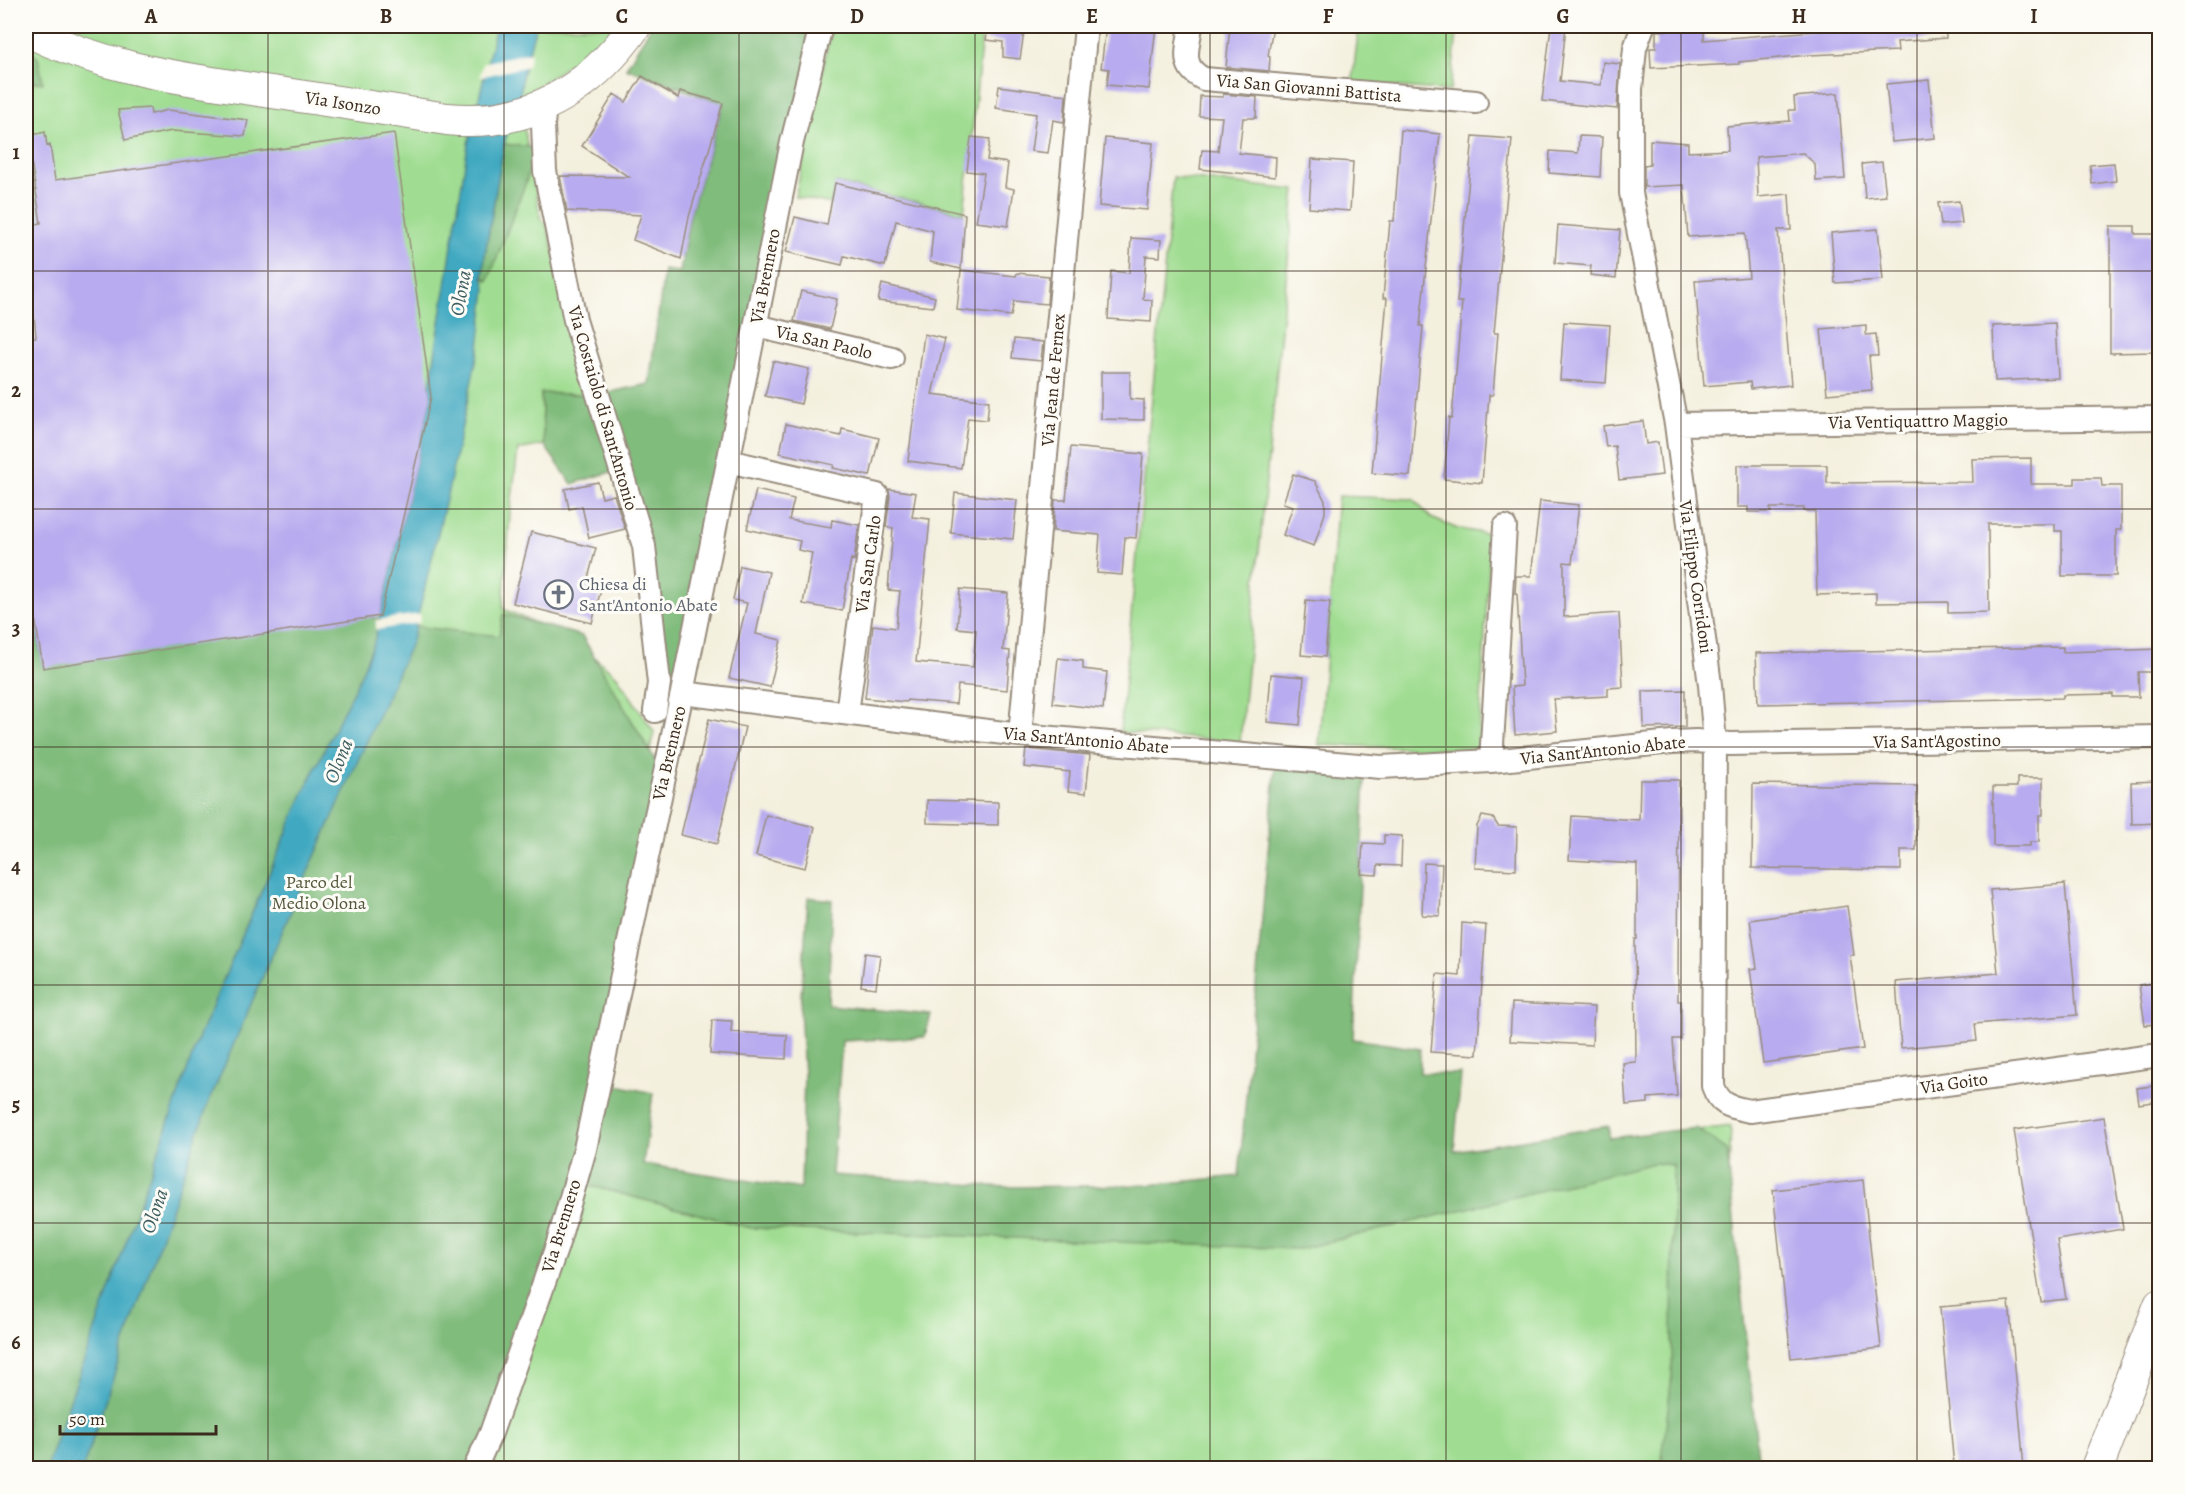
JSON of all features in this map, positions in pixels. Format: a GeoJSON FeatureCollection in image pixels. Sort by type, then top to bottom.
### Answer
{"type":"FeatureCollection","features":[{"type":"Feature","properties":{"kind":"street","name":"Via Isonzo"},"geometry":{"type":"LineString","coordinates":[[26,30],[100,61],[154,74],[447,119],[490,120],[527,112],[575,87],[591,75],[621,45],[635,26]]}},
{"type":"Feature","properties":{"kind":"street","name":"Via Brennero"},"geometry":{"type":"LineString","coordinates":[[475,1468],[491,1433],[556,1246],[585,1149],[682,693],[792,142],[821,26]]}},
{"type":"Feature","properties":{"kind":"street","name":"Via Jean de Fernex"},"geometry":{"type":"LineString","coordinates":[[1020,735],[1086,26]]}},
{"type":"Feature","properties":{"kind":"street","name":"Via San Giovanni Battista"},"geometry":{"type":"LineString","coordinates":[[1191,26],[1186,59],[1194,75],[1204,79],[1476,102]]}},
{"type":"Feature","properties":{"kind":"street","name":"Via Filippo Corridoni"},"geometry":{"type":"LineString","coordinates":[[1643,26],[1635,48],[1631,89],[1629,163],[1631,193],[1676,424],[1710,685],[1715,743],[1713,1086],[1717,1096],[1727,1106],[1750,1111]]}},
{"type":"Feature","properties":{"kind":"street","name":"Via Costaiolo di Sant'Antonio"},"geometry":{"type":"LineString","coordinates":[[542,106],[545,171],[575,320],[644,546],[659,683],[655,711]]}},
{"type":"Feature","properties":{"kind":"street","name":"Via San Paolo"},"geometry":{"type":"LineString","coordinates":[[756,326],[892,358]]}},
{"type":"Feature","properties":{"kind":"street","name":"Via Ventiquattro Maggio"},"geometry":{"type":"LineString","coordinates":[[1676,424],[2160,418]]}},
{"type":"Feature","properties":{"kind":"street","name":"Via San Carlo"},"geometry":{"type":"LineString","coordinates":[[728,461],[877,495],[847,713]]}},
{"type":"Feature","properties":{"kind":"street"},"geometry":{"type":"LineString","coordinates":[[1491,761],[1505,527]]}},
{"type":"Feature","properties":{"kind":"street","name":"Via Sant'Antonio Abate"},"geometry":{"type":"LineString","coordinates":[[682,693],[1020,735],[1381,767],[1491,761],[1672,742],[1715,743]]}},
{"type":"Feature","properties":{"kind":"street","name":"Via Sant'Agostino"},"geometry":{"type":"LineString","coordinates":[[1715,743],[2160,737]]}},
{"type":"Feature","properties":{"kind":"street","name":"Via Goito"},"geometry":{"type":"LineString","coordinates":[[1750,1111],[2160,1055]]}},
{"type":"Feature","properties":{"kind":"street"},"geometry":{"type":"LineString","coordinates":[[2097,1468],[2160,1305]]}},
{"type":"Feature","properties":{"kind":"green space","name":"Parco del Medio Olona"},"geometry":{"type":"Polygon","coordinates":[[[26,26],[616,26],[610,36],[519,99],[541,220],[546,223],[595,395],[541,393],[544,445],[518,450],[510,514],[503,609],[573,639],[617,676],[654,732],[556,1176],[1037,1206],[1731,1126],[1721,1354],[1728,1468],[26,1468],[26,583],[40,670],[145,657],[26,206],[26,26]]]}},
{"type":"Feature","properties":{"kind":"green space"},"geometry":{"type":"Polygon","coordinates":[[[651,26],[820,26],[669,750],[650,607],[621,469],[572,484],[544,445],[541,393],[595,395],[649,384],[664,270],[680,272],[690,215],[723,104],[626,68],[651,26]]]}},
{"type":"Feature","properties":{"kind":"green space"},"geometry":{"type":"Polygon","coordinates":[[[832,26],[983,26],[964,213],[836,183],[831,204],[795,197],[832,26]]]}},
{"type":"Feature","properties":{"kind":"green space"},"geometry":{"type":"Polygon","coordinates":[[[1359,26],[1458,26],[1450,91],[1352,83],[1359,26]]]}},
{"type":"Feature","properties":{"kind":"green space"},"geometry":{"type":"Polygon","coordinates":[[[26,48],[38,58],[43,83],[26,81],[26,48]]]}},
{"type":"Feature","properties":{"kind":"green space"},"geometry":{"type":"Polygon","coordinates":[[[504,144],[531,147],[534,152],[526,182],[488,281],[483,276],[485,254],[504,144]]]}},
{"type":"Feature","properties":{"kind":"green space"},"geometry":{"type":"Polygon","coordinates":[[[1173,177],[1295,190],[1240,742],[1120,732],[1173,177]]]}},
{"type":"Feature","properties":{"kind":"green space"},"geometry":{"type":"Polygon","coordinates":[[[1338,496],[1413,499],[1431,518],[1458,529],[1491,534],[1478,750],[1319,745],[1338,496]]]}},
{"type":"Feature","properties":{"kind":"green space"},"geometry":{"type":"Polygon","coordinates":[[[26,564],[43,667],[363,616],[429,628],[499,636],[503,614],[582,636],[662,772],[599,1081],[653,1093],[643,1164],[801,1189],[804,1075],[800,1010],[808,897],[832,900],[828,1005],[931,1015],[925,1037],[842,1041],[832,1175],[1007,1187],[1147,1185],[1239,1176],[1276,761],[1365,776],[1353,1039],[1420,1049],[1420,1073],[1461,1074],[1454,1151],[1609,1126],[1609,1138],[1696,1128],[1727,1150],[1759,1468],[1661,1468],[1672,1375],[1673,1165],[1654,1163],[1300,1249],[751,1228],[576,1182],[475,1468],[26,1468],[26,564]]]}},
{"type":"Feature","properties":{"kind":"water","name":"Olona"},"geometry":{"type":"Polygon","coordinates":[[[496,26],[536,26],[522,77],[521,90],[504,144],[485,254],[483,276],[486,289],[479,348],[412,641],[307,874],[208,1104],[83,1468],[46,1468],[198,1039],[307,785],[360,677],[374,642],[431,397],[430,386],[468,144],[496,26]]]}},
{"type":"Feature","properties":{"kind":"pier"},"geometry":{"type":"Polygon","coordinates":[[[531,52],[528,66],[480,77],[483,63],[531,52]]]}},
{"type":"Feature","properties":{"kind":"pier"},"geometry":{"type":"Polygon","coordinates":[[[421,614],[419,623],[376,630],[376,620],[421,614]]]}},
{"type":"Feature","properties":{"kind":"building"},"geometry":{"type":"Polygon","coordinates":[[[988,26],[1025,26],[1020,59],[1003,57],[1003,42],[986,40],[988,26]]]}},
{"type":"Feature","properties":{"kind":"building"},"geometry":{"type":"Polygon","coordinates":[[[1106,26],[1156,26],[1149,89],[1107,85],[1109,69],[1101,68],[1106,26]]]}},
{"type":"Feature","properties":{"kind":"building"},"geometry":{"type":"Polygon","coordinates":[[[1230,26],[1273,26],[1268,56],[1270,57],[1269,71],[1226,67],[1230,26]]]}},
{"type":"Feature","properties":{"kind":"building"},"geometry":{"type":"Polygon","coordinates":[[[1551,26],[1566,26],[1560,81],[1601,85],[1603,62],[1620,64],[1617,109],[1542,101],[1551,26]]]}},
{"type":"Feature","properties":{"kind":"building"},"geometry":{"type":"Polygon","coordinates":[[[1840,26],[1945,26],[1946,38],[1897,42],[1898,51],[1809,55],[1739,62],[1739,64],[1651,68],[1650,48],[1656,48],[1656,31],[1704,28],[1704,40],[1840,29],[1840,26]]]}},
{"type":"Feature","properties":{"kind":"building"},"geometry":{"type":"Polygon","coordinates":[[[642,76],[678,98],[680,91],[723,103],[689,217],[681,259],[633,240],[641,215],[567,211],[560,176],[629,177],[582,146],[614,94],[626,102],[642,76]]]}},
{"type":"Feature","properties":{"kind":"building"},"geometry":{"type":"Polygon","coordinates":[[[1929,80],[1935,138],[1892,142],[1886,84],[1929,80]]]}},
{"type":"Feature","properties":{"kind":"building"},"geometry":{"type":"Polygon","coordinates":[[[999,86],[1066,95],[1064,122],[1053,120],[1048,153],[1031,151],[1036,114],[996,108],[999,86]]]}},
{"type":"Feature","properties":{"kind":"building"},"geometry":{"type":"Polygon","coordinates":[[[1838,93],[1845,179],[1816,181],[1815,164],[1803,153],[1756,157],[1758,197],[1789,194],[1791,230],[1778,230],[1791,385],[1751,389],[1750,382],[1704,386],[1695,281],[1749,277],[1745,233],[1688,237],[1684,185],[1644,187],[1644,166],[1650,165],[1650,140],[1688,143],[1688,152],[1728,150],[1727,126],[1790,121],[1789,110],[1795,110],[1794,97],[1838,93]]]}},
{"type":"Feature","properties":{"kind":"building"},"geometry":{"type":"Polygon","coordinates":[[[1223,94],[1257,97],[1256,118],[1243,118],[1239,153],[1276,157],[1275,177],[1200,169],[1202,150],[1218,151],[1222,117],[1199,116],[1200,96],[1223,97],[1223,94]]]}},
{"type":"Feature","properties":{"kind":"building"},"geometry":{"type":"Polygon","coordinates":[[[150,108],[151,114],[168,110],[248,120],[245,136],[172,131],[125,140],[118,110],[150,108]]]}},
{"type":"Feature","properties":{"kind":"building"},"geometry":{"type":"Polygon","coordinates":[[[1401,130],[1440,134],[1420,326],[1423,326],[1410,476],[1372,473],[1387,298],[1383,298],[1390,221],[1394,221],[1401,130]]]}},
{"type":"Feature","properties":{"kind":"building"},"geometry":{"type":"Polygon","coordinates":[[[45,132],[47,146],[50,145],[55,180],[394,133],[431,397],[380,616],[43,668],[26,562],[26,339],[36,337],[26,226],[41,223],[27,136],[45,132]]]}},
{"type":"Feature","properties":{"kind":"building"},"geometry":{"type":"Polygon","coordinates":[[[1473,136],[1512,139],[1494,333],[1498,333],[1493,395],[1489,395],[1482,483],[1444,479],[1462,302],[1457,302],[1473,136]]]}},
{"type":"Feature","properties":{"kind":"building"},"geometry":{"type":"Polygon","coordinates":[[[1579,136],[1602,137],[1600,177],[1549,173],[1550,151],[1578,153],[1579,136]]]}},
{"type":"Feature","properties":{"kind":"building"},"geometry":{"type":"Polygon","coordinates":[[[971,137],[990,139],[987,160],[1008,163],[1005,187],[1014,189],[1008,226],[976,222],[984,173],[967,171],[971,137]]]}},
{"type":"Feature","properties":{"kind":"building"},"geometry":{"type":"Polygon","coordinates":[[[1105,138],[1153,143],[1147,210],[1099,206],[1105,138]]]}},
{"type":"Feature","properties":{"kind":"building"},"geometry":{"type":"Polygon","coordinates":[[[1312,159],[1353,162],[1350,211],[1309,208],[1312,159]]]}},
{"type":"Feature","properties":{"kind":"building"},"geometry":{"type":"Polygon","coordinates":[[[1882,162],[1886,196],[1865,198],[1862,164],[1882,162]]]}},
{"type":"Feature","properties":{"kind":"building"},"geometry":{"type":"Polygon","coordinates":[[[2114,163],[2116,181],[2092,184],[2090,165],[2114,163]]]}},
{"type":"Feature","properties":{"kind":"building"},"geometry":{"type":"Polygon","coordinates":[[[835,183],[965,214],[961,269],[930,262],[933,231],[896,221],[885,266],[844,256],[842,265],[786,252],[795,217],[827,225],[835,183]]]}},
{"type":"Feature","properties":{"kind":"building"},"geometry":{"type":"Polygon","coordinates":[[[1959,201],[1962,223],[1941,225],[1938,203],[1959,201]]]}},
{"type":"Feature","properties":{"kind":"building"},"geometry":{"type":"Polygon","coordinates":[[[1558,225],[1620,230],[1616,278],[1590,275],[1591,266],[1555,263],[1558,225]]]}},
{"type":"Feature","properties":{"kind":"building"},"geometry":{"type":"Polygon","coordinates":[[[2110,226],[2135,226],[2135,234],[2154,234],[2154,352],[2110,353],[2110,226]]]}},
{"type":"Feature","properties":{"kind":"building"},"geometry":{"type":"Polygon","coordinates":[[[1878,229],[1883,280],[1835,283],[1831,233],[1878,229]]]}},
{"type":"Feature","properties":{"kind":"building"},"geometry":{"type":"Polygon","coordinates":[[[1131,238],[1161,240],[1160,257],[1146,256],[1143,299],[1152,300],[1151,322],[1108,319],[1111,271],[1129,273],[1131,238]]]}},
{"type":"Feature","properties":{"kind":"building"},"geometry":{"type":"Polygon","coordinates":[[[961,270],[1016,276],[1017,273],[1049,276],[1047,304],[1014,301],[1011,316],[957,310],[961,270]]]}},
{"type":"Feature","properties":{"kind":"building"},"geometry":{"type":"Polygon","coordinates":[[[882,284],[935,297],[933,307],[878,301],[882,284]]]}},
{"type":"Feature","properties":{"kind":"building"},"geometry":{"type":"Polygon","coordinates":[[[801,291],[837,299],[830,329],[794,321],[801,291]]]}},
{"type":"Feature","properties":{"kind":"building"},"geometry":{"type":"Polygon","coordinates":[[[1564,322],[1610,325],[1606,383],[1560,380],[1564,322]]]}},
{"type":"Feature","properties":{"kind":"building"},"geometry":{"type":"Polygon","coordinates":[[[2055,323],[2058,378],[1995,381],[1993,326],[2055,323]]]}},
{"type":"Feature","properties":{"kind":"building"},"geometry":{"type":"Polygon","coordinates":[[[1866,325],[1866,335],[1876,334],[1878,356],[1869,356],[1872,390],[1827,394],[1821,329],[1866,325]]]}},
{"type":"Feature","properties":{"kind":"building"},"geometry":{"type":"Polygon","coordinates":[[[924,334],[945,339],[932,394],[989,401],[987,420],[968,418],[961,468],[908,461],[924,334]]]}},
{"type":"Feature","properties":{"kind":"building"},"geometry":{"type":"Polygon","coordinates":[[[1014,339],[1043,342],[1041,361],[1012,358],[1014,339]]]}},
{"type":"Feature","properties":{"kind":"building"},"geometry":{"type":"Polygon","coordinates":[[[773,361],[809,369],[801,404],[765,396],[773,361]]]}},
{"type":"Feature","properties":{"kind":"building"},"geometry":{"type":"Polygon","coordinates":[[[1101,372],[1130,372],[1130,399],[1144,400],[1144,420],[1101,419],[1101,372]]]}},
{"type":"Feature","properties":{"kind":"building"},"geometry":{"type":"Polygon","coordinates":[[[1643,421],[1646,444],[1658,442],[1662,475],[1619,480],[1615,446],[1606,447],[1603,426],[1643,421]]]}},
{"type":"Feature","properties":{"kind":"building"},"geometry":{"type":"Polygon","coordinates":[[[786,424],[841,436],[842,429],[879,438],[870,476],[780,453],[786,424]]]}},
{"type":"Feature","properties":{"kind":"building"},"geometry":{"type":"Polygon","coordinates":[[[1071,447],[1143,454],[1136,538],[1125,537],[1122,575],[1097,573],[1100,535],[1053,531],[1055,500],[1066,500],[1071,447]]]}},
{"type":"Feature","properties":{"kind":"building"},"geometry":{"type":"Polygon","coordinates":[[[2031,458],[2031,484],[2075,484],[2075,478],[2101,478],[2102,486],[2121,486],[2121,530],[2116,530],[2116,576],[2062,576],[2062,531],[2055,531],[2055,524],[1988,524],[1989,612],[1948,613],[1948,602],[1876,603],[1876,593],[1817,595],[1815,511],[1804,511],[1804,508],[1770,508],[1771,512],[1748,512],[1748,507],[1737,507],[1737,465],[1827,465],[1827,483],[1973,482],[1972,459],[2031,458]]]}},
{"type":"Feature","properties":{"kind":"building"},"geometry":{"type":"Polygon","coordinates":[[[1293,474],[1315,481],[1325,501],[1325,513],[1314,546],[1283,535],[1293,506],[1283,503],[1293,474]]]}},
{"type":"Feature","properties":{"kind":"building"},"geometry":{"type":"Polygon","coordinates":[[[598,482],[602,498],[614,495],[625,529],[589,538],[582,506],[569,509],[565,489],[598,482]]]}},
{"type":"Feature","properties":{"kind":"building"},"geometry":{"type":"Polygon","coordinates":[[[889,489],[916,493],[912,517],[930,519],[916,662],[973,667],[976,630],[957,628],[960,589],[1008,593],[1003,650],[1010,651],[1007,690],[958,685],[956,704],[865,698],[873,625],[896,628],[900,591],[888,590],[893,528],[886,527],[889,489]]]}},
{"type":"Feature","properties":{"kind":"building"},"geometry":{"type":"Polygon","coordinates":[[[756,490],[794,499],[789,520],[831,527],[832,520],[859,525],[854,560],[851,559],[842,611],[803,604],[812,553],[798,550],[800,541],[747,529],[756,490]]]}},
{"type":"Feature","properties":{"kind":"building"},"geometry":{"type":"Polygon","coordinates":[[[955,493],[1017,500],[1013,539],[951,533],[955,493]]]}},
{"type":"Feature","properties":{"kind":"building"},"geometry":{"type":"Polygon","coordinates":[[[1540,501],[1579,505],[1572,563],[1564,562],[1564,617],[1619,613],[1623,687],[1608,688],[1608,696],[1554,699],[1557,731],[1515,735],[1512,687],[1522,686],[1517,594],[1515,594],[1516,576],[1531,576],[1540,501]]]}},
{"type":"Feature","properties":{"kind":"building"},"geometry":{"type":"Polygon","coordinates":[[[531,532],[596,548],[587,582],[602,586],[592,623],[513,603],[531,532]]]}},
{"type":"Feature","properties":{"kind":"building"},"geometry":{"type":"Polygon","coordinates":[[[740,566],[769,572],[756,634],[781,640],[770,687],[729,678],[747,603],[733,600],[740,566]]]}},
{"type":"Feature","properties":{"kind":"building"},"geometry":{"type":"Polygon","coordinates":[[[1306,600],[1330,602],[1325,657],[1301,655],[1306,600]]]}},
{"type":"Feature","properties":{"kind":"building"},"geometry":{"type":"Polygon","coordinates":[[[2063,647],[2063,652],[2160,649],[2160,672],[2138,672],[2139,697],[2113,697],[2113,694],[2063,695],[2063,698],[1758,704],[1756,653],[2063,647]]]}},
{"type":"Feature","properties":{"kind":"building"},"geometry":{"type":"Polygon","coordinates":[[[1058,658],[1083,661],[1083,669],[1107,672],[1103,709],[1053,703],[1058,658]]]}},
{"type":"Feature","properties":{"kind":"building"},"geometry":{"type":"Polygon","coordinates":[[[1271,674],[1304,677],[1300,725],[1267,722],[1271,674]]]}},
{"type":"Feature","properties":{"kind":"building"},"geometry":{"type":"Polygon","coordinates":[[[1685,690],[1685,727],[1644,728],[1643,691],[1685,690]]]}},
{"type":"Feature","properties":{"kind":"building"},"geometry":{"type":"Polygon","coordinates":[[[709,719],[745,727],[717,844],[681,835],[709,719]]]}},
{"type":"Feature","properties":{"kind":"building"},"geometry":{"type":"Polygon","coordinates":[[[1026,749],[1090,755],[1086,793],[1068,791],[1070,772],[1024,767],[1026,749]]]}},
{"type":"Feature","properties":{"kind":"building"},"geometry":{"type":"Polygon","coordinates":[[[2017,778],[2043,778],[2043,815],[2039,815],[2039,842],[2030,842],[2030,846],[1993,846],[1993,787],[2017,787],[2017,778]]]}},
{"type":"Feature","properties":{"kind":"building"},"geometry":{"type":"Polygon","coordinates":[[[1640,780],[1679,780],[1678,1001],[1681,1001],[1681,1039],[1673,1039],[1677,1096],[1648,1098],[1648,1103],[1626,1105],[1623,1063],[1636,1062],[1637,864],[1569,860],[1572,816],[1639,820],[1640,780]]]}},
{"type":"Feature","properties":{"kind":"building"},"geometry":{"type":"Polygon","coordinates":[[[2160,781],[2160,823],[2132,824],[2131,782],[2160,781]]]}},
{"type":"Feature","properties":{"kind":"building"},"geometry":{"type":"Polygon","coordinates":[[[1753,784],[1917,786],[1916,850],[1901,850],[1901,870],[1752,868],[1753,784]]]}},
{"type":"Feature","properties":{"kind":"building"},"geometry":{"type":"Polygon","coordinates":[[[927,800],[998,802],[998,825],[927,823],[927,800]]]}},
{"type":"Feature","properties":{"kind":"building"},"geometry":{"type":"Polygon","coordinates":[[[766,815],[815,827],[805,868],[756,856],[766,815]]]}},
{"type":"Feature","properties":{"kind":"building"},"geometry":{"type":"Polygon","coordinates":[[[1482,816],[1493,818],[1498,826],[1517,827],[1516,870],[1475,868],[1477,826],[1482,816]]]}},
{"type":"Feature","properties":{"kind":"building"},"geometry":{"type":"Polygon","coordinates":[[[1384,835],[1402,836],[1401,866],[1378,865],[1377,875],[1361,874],[1363,843],[1384,844],[1384,835]]]}},
{"type":"Feature","properties":{"kind":"building"},"geometry":{"type":"Polygon","coordinates":[[[1424,863],[1442,864],[1440,916],[1422,915],[1424,863]]]}},
{"type":"Feature","properties":{"kind":"building"},"geometry":{"type":"Polygon","coordinates":[[[2065,884],[2077,1015],[1975,1024],[1977,1041],[1901,1048],[1896,982],[1998,973],[1990,890],[2065,884]]]}},
{"type":"Feature","properties":{"kind":"building"},"geometry":{"type":"Polygon","coordinates":[[[1847,906],[1854,955],[1850,955],[1863,1049],[1763,1063],[1750,969],[1757,968],[1750,920],[1847,906]]]}},
{"type":"Feature","properties":{"kind":"building"},"geometry":{"type":"Polygon","coordinates":[[[1462,923],[1486,925],[1477,1055],[1431,1052],[1437,974],[1460,976],[1462,923]]]}},
{"type":"Feature","properties":{"kind":"building"},"geometry":{"type":"Polygon","coordinates":[[[865,953],[880,955],[876,988],[861,986],[865,953]]]}},
{"type":"Feature","properties":{"kind":"building"},"geometry":{"type":"Polygon","coordinates":[[[2160,982],[2160,1024],[2145,1025],[2139,985],[2160,982]]]}},
{"type":"Feature","properties":{"kind":"building"},"geometry":{"type":"Polygon","coordinates":[[[1512,1003],[1594,1007],[1592,1045],[1510,1041],[1512,1003]]]}},
{"type":"Feature","properties":{"kind":"building"},"geometry":{"type":"Polygon","coordinates":[[[712,1020],[732,1021],[731,1032],[787,1035],[786,1059],[710,1054],[712,1020]]]}},
{"type":"Feature","properties":{"kind":"building"},"geometry":{"type":"Polygon","coordinates":[[[2160,1085],[2160,1101],[2139,1104],[2137,1088],[2160,1085]]]}},
{"type":"Feature","properties":{"kind":"building"},"geometry":{"type":"Polygon","coordinates":[[[2104,1117],[2123,1229],[2057,1240],[2066,1299],[2041,1302],[2014,1130],[2104,1117]]]}},
{"type":"Feature","properties":{"kind":"building"},"geometry":{"type":"Polygon","coordinates":[[[1863,1180],[1881,1348],[1791,1358],[1773,1190],[1863,1180]]]}},
{"type":"Feature","properties":{"kind":"building"},"geometry":{"type":"Polygon","coordinates":[[[2009,1301],[2024,1468],[1954,1468],[1940,1307],[2009,1301]]]}},
{"type":"Feature","properties":{"kind":"place","name":"Chiesa di Sant'Antonio Abate"},"geometry":{"type":"Point","coordinates":[558,594]}}]}
